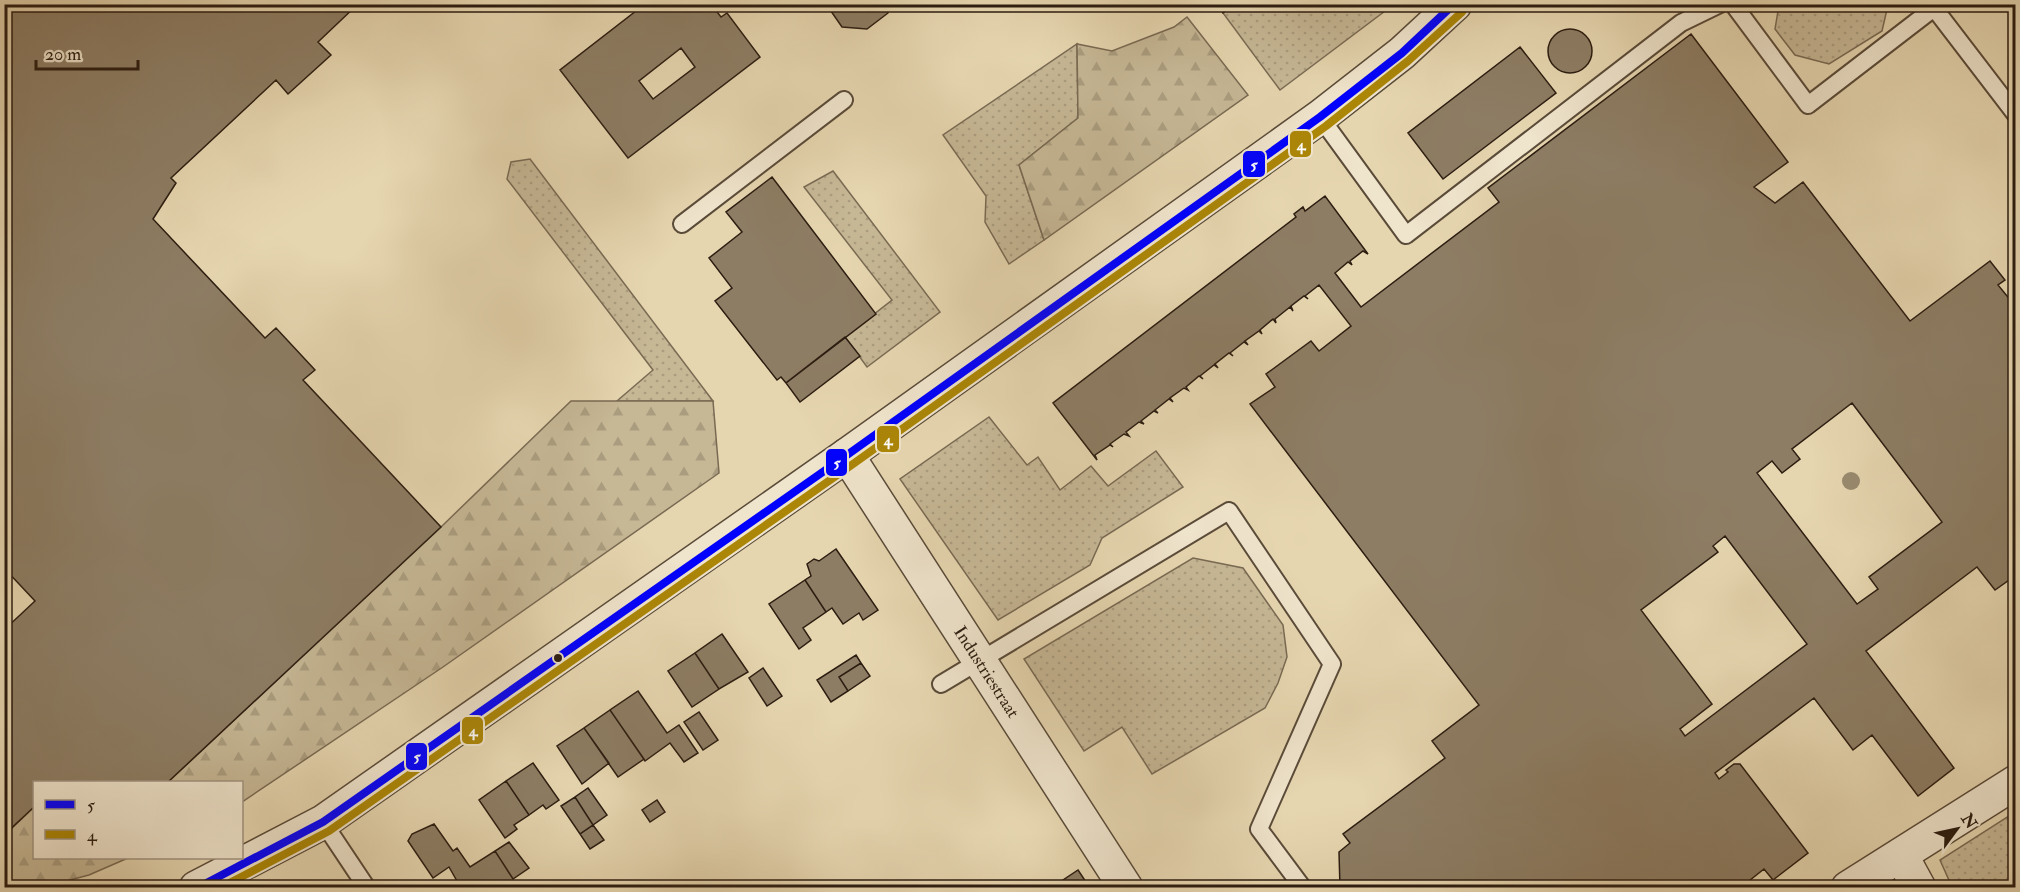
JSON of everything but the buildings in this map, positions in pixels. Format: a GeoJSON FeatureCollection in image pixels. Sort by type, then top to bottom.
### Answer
{"type":"FeatureCollection","features":[{"type":"Feature","properties":{"kind":"street"},"geometry":{"type":"LineString","coordinates":[[196,888],[323,822],[847,455],[1320,117],[1402,53],[1455,4]]}},
{"type":"Feature","properties":{"kind":"street","name":"Industriestraat"},"geometry":{"type":"LineString","coordinates":[[847,455],[1126,888]]}},
{"type":"Feature","properties":{"kind":"street"},"geometry":{"type":"LineString","coordinates":[[1848,888],[2016,782]]}},
{"type":"Feature","properties":{"kind":"street"},"geometry":{"type":"LineString","coordinates":[[1901,855],[1919,888]]}},
{"type":"Feature","properties":{"kind":"lane"},"geometry":{"type":"LineString","coordinates":[[1320,117],[1406,235],[1681,23],[1720,4]]}},
{"type":"Feature","properties":{"kind":"lane"},"geometry":{"type":"LineString","coordinates":[[1733,4],[1808,105],[1933,6],[2016,115]]}},
{"type":"Feature","properties":{"kind":"lane"},"geometry":{"type":"LineString","coordinates":[[682,224],[844,100]]}},
{"type":"Feature","properties":{"kind":"lane"},"geometry":{"type":"LineString","coordinates":[[941,684],[1229,511],[1332,664],[1259,830],[1303,888]]}},
{"type":"Feature","properties":{"kind":"lane"},"geometry":{"type":"LineString","coordinates":[[323,822],[368,888]]}},
{"type":"Feature","properties":{"kind":"green space"},"geometry":{"type":"Polygon","coordinates":[[[1779,4],[1888,5],[1882,31],[1829,64],[1795,55],[1775,29],[1779,4]]]}},
{"type":"Feature","properties":{"kind":"green space"},"geometry":{"type":"Polygon","coordinates":[[[1234,5],[1393,5],[1280,90],[1223,13],[1234,5]]]}},
{"type":"Feature","properties":{"kind":"green space"},"geometry":{"type":"Polygon","coordinates":[[[1187,17],[1248,95],[1044,240],[1019,165],[1078,118],[1077,44],[1112,51],[1174,27],[1187,17]]]}},
{"type":"Feature","properties":{"kind":"green space"},"geometry":{"type":"Polygon","coordinates":[[[1077,44],[1078,118],[1019,165],[1044,240],[1009,264],[985,222],[986,196],[943,135],[1077,44]]]}},
{"type":"Feature","properties":{"kind":"green space"},"geometry":{"type":"Polygon","coordinates":[[[530,159],[713,401],[617,401],[653,370],[507,179],[511,162],[530,159]]]}},
{"type":"Feature","properties":{"kind":"green space"},"geometry":{"type":"Polygon","coordinates":[[[833,171],[940,312],[867,367],[845,337],[892,300],[804,187],[833,171]]]}},
{"type":"Feature","properties":{"kind":"green space"},"geometry":{"type":"Polygon","coordinates":[[[571,401],[713,401],[719,473],[443,667],[243,801],[243,781],[169,781],[441,527],[571,401]]]}},
{"type":"Feature","properties":{"kind":"green space"},"geometry":{"type":"Polygon","coordinates":[[[989,417],[1027,465],[1038,457],[1060,490],[1091,466],[1108,486],[1156,451],[1183,487],[1102,538],[1090,565],[998,620],[900,479],[989,417]]]}},
{"type":"Feature","properties":{"kind":"green space"},"geometry":{"type":"Polygon","coordinates":[[[1193,558],[1243,568],[1283,625],[1287,657],[1278,683],[1265,708],[1152,774],[1122,727],[1084,751],[1024,659],[1193,558]]]}},
{"type":"Feature","properties":{"kind":"green space"},"geometry":{"type":"Polygon","coordinates":[[[33,808],[33,859],[126,859],[89,875],[43,887],[5,887],[5,835],[33,808]]]}},
{"type":"Feature","properties":{"kind":"green space"},"geometry":{"type":"Polygon","coordinates":[[[2015,812],[2015,887],[1952,887],[1940,860],[2015,812]]]}},
{"type":"Feature","properties":{"kind":"transit line","name":"5"},"geometry":{"type":"LineString","coordinates":[[197,888],[323,822],[847,455],[1320,117],[1402,53],[1454,4]]}},
{"type":"Feature","properties":{"kind":"transit line","name":"4"},"geometry":{"type":"LineString","coordinates":[[220,888],[329,831],[853,464],[1326,126],[1408,61],[1462,12]]}}]}
